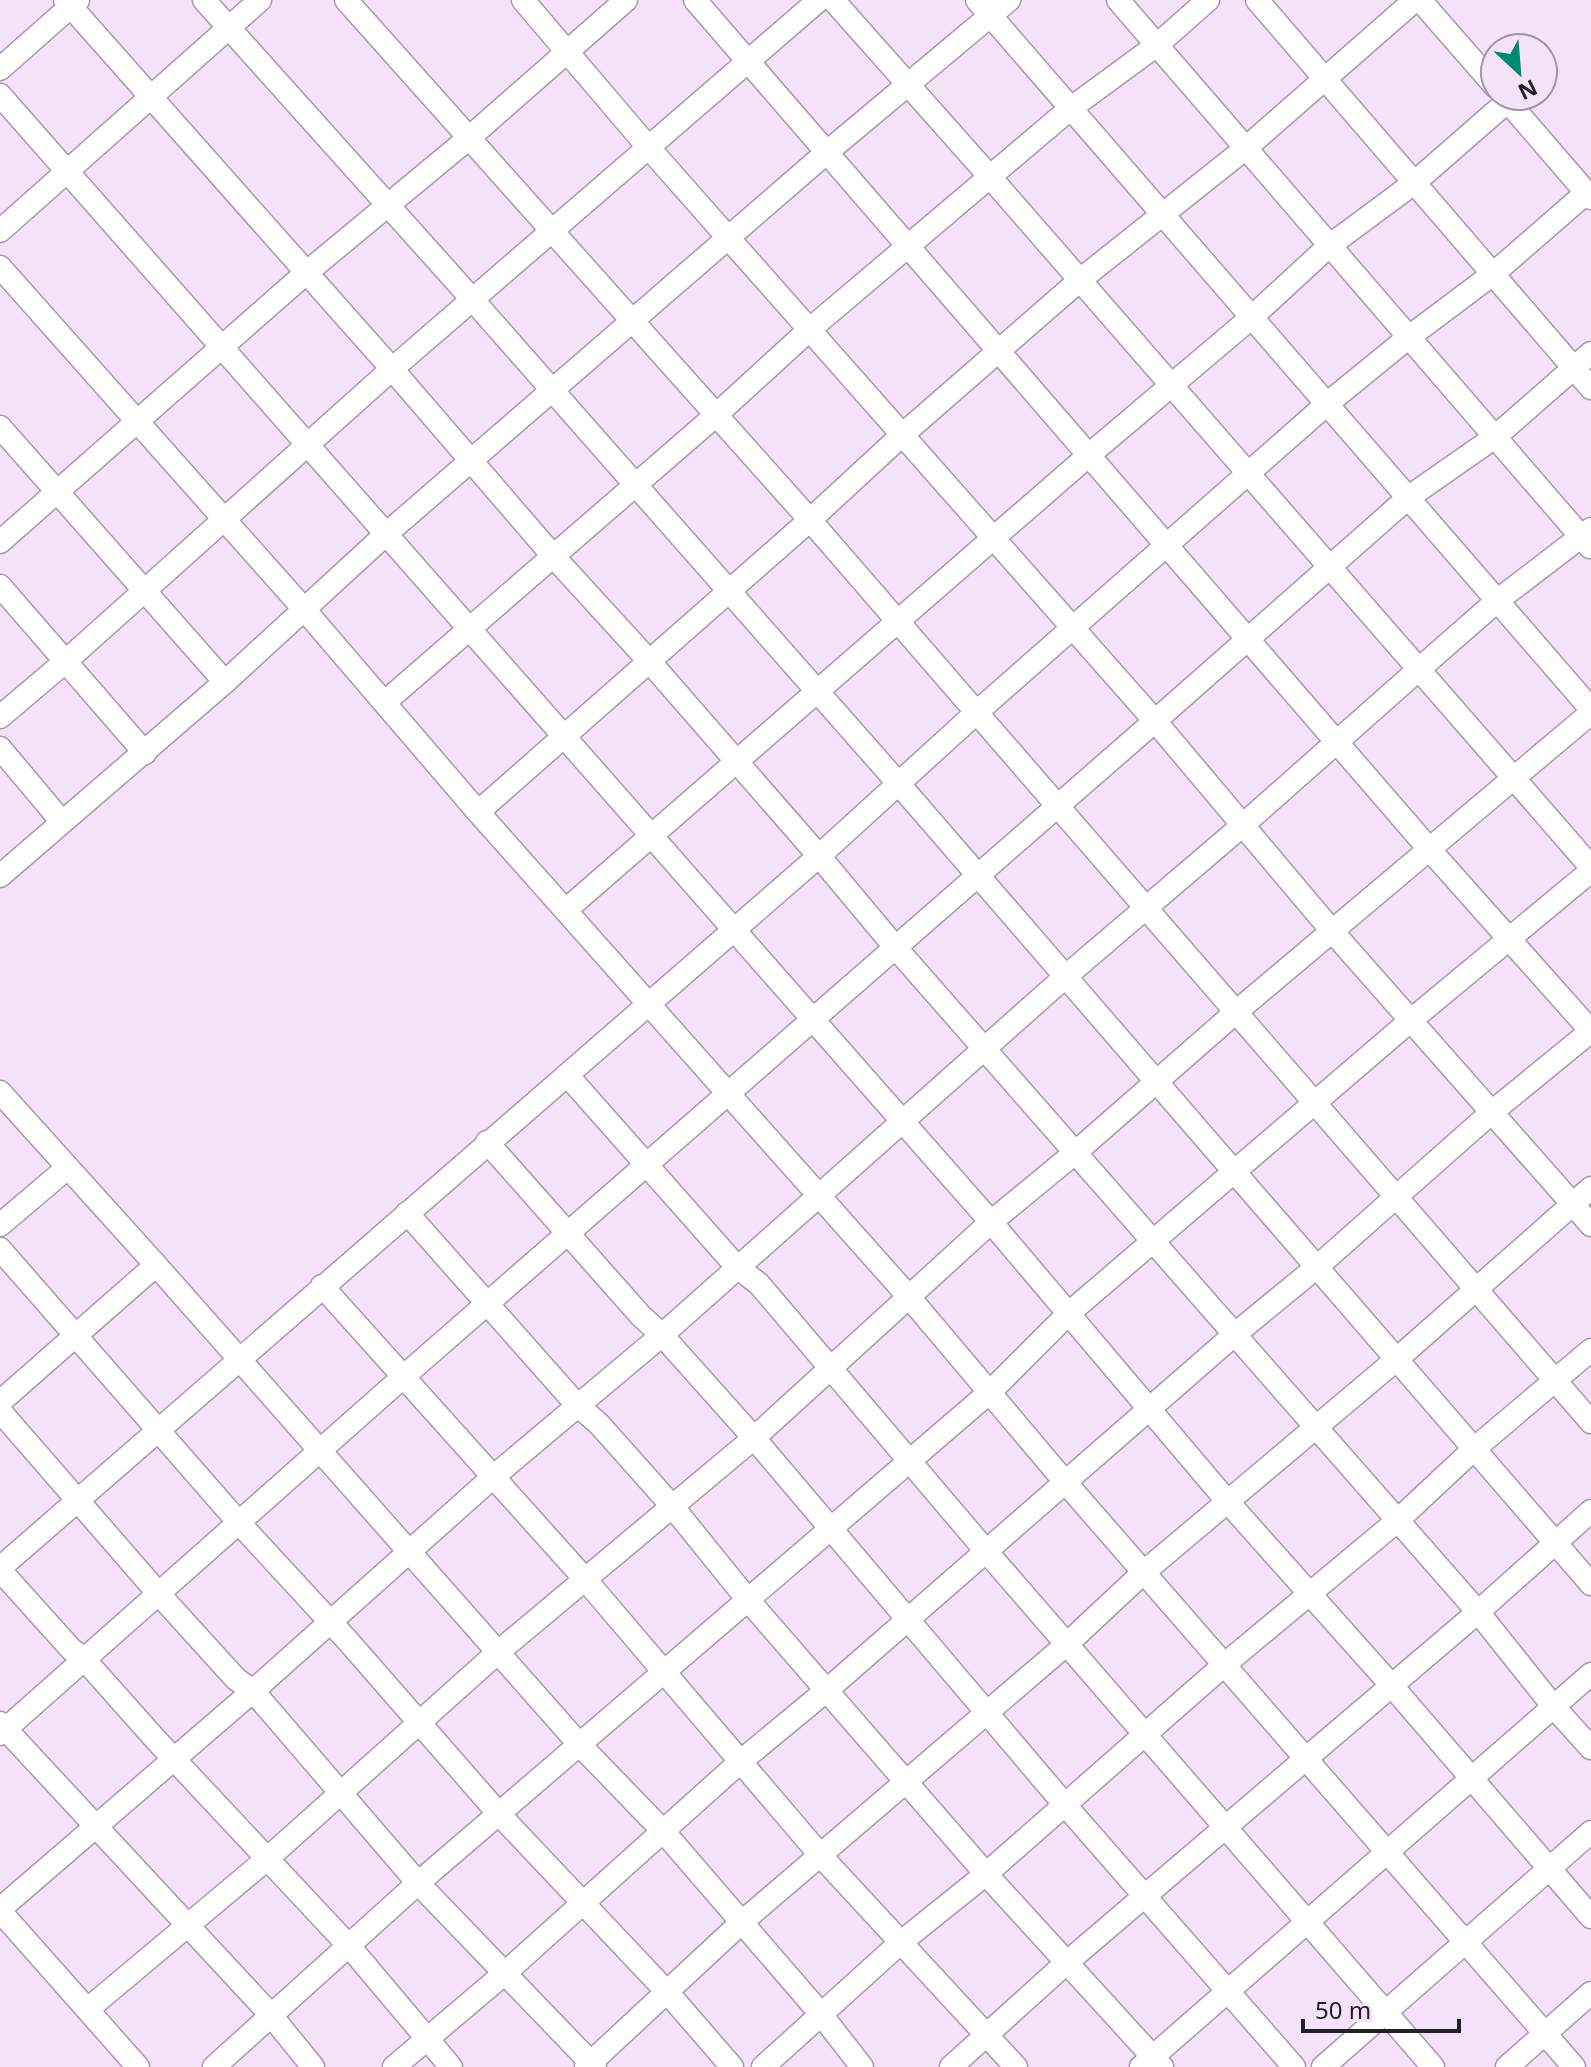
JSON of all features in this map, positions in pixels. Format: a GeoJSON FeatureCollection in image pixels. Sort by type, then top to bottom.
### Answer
{"type":"FeatureCollection","features":[{"type":"Feature","properties":{"kind":"street"},"geometry":{"type":"LineString","coordinates":[[204,0],[898,783],[1591,1584]]}},
{"type":"Feature","properties":{"kind":"street"},"geometry":{"type":"LineString","coordinates":[[0,231],[260,0]]}},
{"type":"Feature","properties":{"kind":"street"},"geometry":{"type":"LineString","coordinates":[[346,0],[810,520],[1591,1422]]}},
{"type":"Feature","properties":{"kind":"street"},"geometry":{"type":"LineString","coordinates":[[523,0],[901,436],[1155,721],[1332,931],[1591,1225]]}},
{"type":"Feature","properties":{"kind":"street"},"geometry":{"type":"LineString","coordinates":[[0,542],[306,273],[469,138],[626,0]]}},
{"type":"Feature","properties":{"kind":"street"},"geometry":{"type":"LineString","coordinates":[[394,2067],[505,1973],[740,1762],[1318,1266],[1492,1112],[1591,1031],[1430,850],[695,0]]}},
{"type":"Feature","properties":{"kind":"street"},"geometry":{"type":"LineString","coordinates":[[0,717],[306,444],[554,231],[746,60],[819,0]]}},
{"type":"Feature","properties":{"kind":"street"},"geometry":{"type":"LineString","coordinates":[[214,2067],[418,1883],[991,1391],[1068,1314],[1591,869],[833,0]]}},
{"type":"Feature","properties":{"kind":"street"},"geometry":{"type":"LineString","coordinates":[[0,876],[145,753],[385,535],[907,84],[983,8],[1009,0]]}},
{"type":"Feature","properties":{"kind":"street"},"geometry":{"type":"LineString","coordinates":[[138,2067],[0,1910],[176,1759],[493,1477],[662,1335],[1065,977],[1498,600],[1588,538],[1495,437],[1118,0]]}},
{"type":"Feature","properties":{"kind":"street"},"geometry":{"type":"LineString","coordinates":[[385,702],[715,416],[809,330],[1071,108],[1157,45],[1208,0]]}},
{"type":"Feature","properties":{"kind":"street"},"geometry":{"type":"LineString","coordinates":[[1257,0],[1591,388]]}},
{"type":"Feature","properties":{"kind":"street"},"geometry":{"type":"LineString","coordinates":[[478,812],[1080,280],[1246,148],[1418,0],[1479,69]]}},
{"type":"Feature","properties":{"kind":"street"},"geometry":{"type":"LineString","coordinates":[[0,69],[71,2],[151,98],[649,661],[895,947],[1478,1612],[1591,1748]]}},
{"type":"Feature","properties":{"kind":"street"},"geometry":{"type":"LineString","coordinates":[[88,2009],[267,1859],[584,1578],[754,1438],[991,1222],[1514,780],[1591,711],[1328,403],[983,8]]}},
{"type":"Feature","properties":{"kind":"street"},"geometry":{"type":"LineString","coordinates":[[0,95],[991,1222],[1227,1501],[1591,1917]]}},
{"type":"Feature","properties":{"kind":"street"},"geometry":{"type":"LineString","coordinates":[[567,909],[1252,317],[1329,246],[1414,183],[1485,112]]}},
{"type":"Feature","properties":{"kind":"street"},"geometry":{"type":"LineString","coordinates":[[451,2067],[349,1946],[0,1569],[819,856],[977,712],[1328,403],[1589,195],[1517,112]]}},
{"type":"Feature","properties":{"kind":"street"},"geometry":{"type":"LineString","coordinates":[[0,267],[909,1297],[1066,1483],[1574,2067]]}},
{"type":"Feature","properties":{"kind":"street"},"geometry":{"type":"LineString","coordinates":[[313,2067],[270,2014],[2,1729],[240,1524],[486,1304],[730,1094],[1409,497],[1495,437],[1591,353]]}},
{"type":"Feature","properties":{"kind":"street"},"geometry":{"type":"LineString","coordinates":[[0,427],[225,682]]}},
{"type":"Feature","properties":{"kind":"street"},"geometry":{"type":"LineString","coordinates":[[0,586],[145,753]]}},
{"type":"Feature","properties":{"kind":"street"},"geometry":{"type":"LineString","coordinates":[[0,748],[62,822]]}},
{"type":"Feature","properties":{"kind":"street"},"geometry":{"type":"LineString","coordinates":[[568,1076],[737,1267],[759,1284],[1433,2067]]}},
{"type":"Feature","properties":{"kind":"street"},"geometry":{"type":"LineString","coordinates":[[0,1092],[497,1653],[663,1831],[820,2013],[862,2067]]}},
{"type":"Feature","properties":{"kind":"street"},"geometry":{"type":"LineString","coordinates":[[487,1142],[754,1438],[1065,1805],[1294,2067]]}},
{"type":"Feature","properties":{"kind":"street"},"geometry":{"type":"LineString","coordinates":[[0,1225],[66,1169]]}},
{"type":"Feature","properties":{"kind":"street"},"geometry":{"type":"LineString","coordinates":[[0,1411],[158,1593],[236,1679],[253,1691],[418,1883],[591,2065],[742,1922],[987,1714],[1144,1572],[1397,1359],[1591,1188]]}},
{"type":"Feature","properties":{"kind":"street"},"geometry":{"type":"LineString","coordinates":[[407,1213],[577,1405],[599,1424],[672,1506],[748,1600],[1152,2063],[1227,1991],[1591,1674]]}},
{"type":"Feature","properties":{"kind":"street"},"geometry":{"type":"LineString","coordinates":[[0,1249],[499,1814],[668,1993],[732,2067]]}},
{"type":"Feature","properties":{"kind":"street"},"geometry":{"type":"LineString","coordinates":[[0,1402],[156,1265]]}},
{"type":"Feature","properties":{"kind":"street"},"geometry":{"type":"LineString","coordinates":[[322,1286],[584,1578],[821,1856],[1016,2067]]}},
{"type":"Feature","properties":{"kind":"street"},"geometry":{"type":"LineString","coordinates":[[763,2067],[900,1943],[986,1874],[1591,1350]]}},
{"type":"Feature","properties":{"kind":"street"},"geometry":{"type":"LineString","coordinates":[[951,2067],[1065,1964],[1478,1612],[1591,1511]]}},
{"type":"Feature","properties":{"kind":"street"},"geometry":{"type":"LineString","coordinates":[[1323,2067],[1591,1832]]}},
{"type":"Feature","properties":{"kind":"street"},"geometry":{"type":"LineString","coordinates":[[1507,2067],[1591,1993]]}}]}
